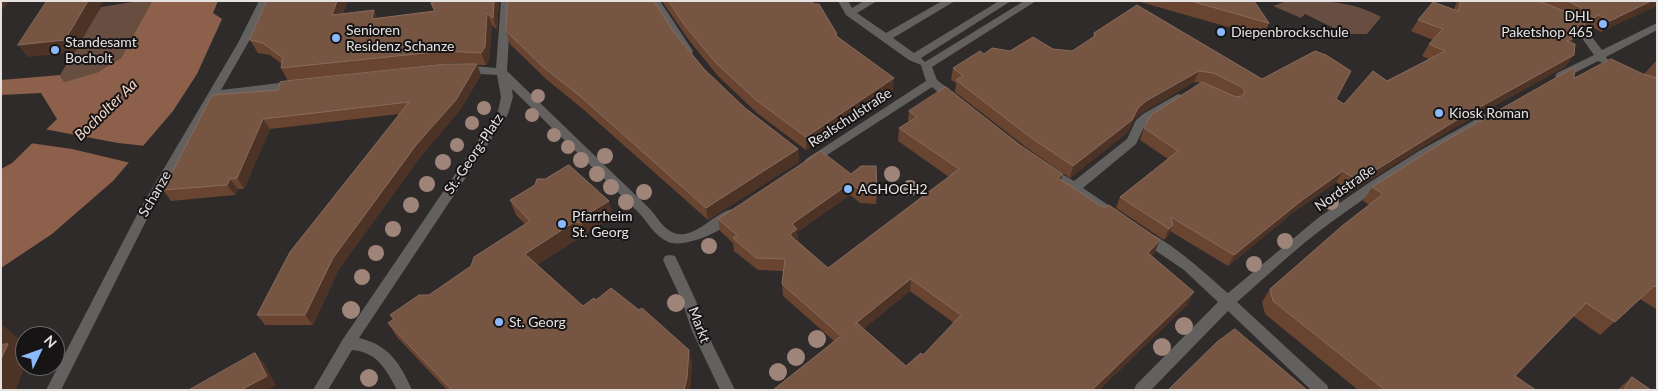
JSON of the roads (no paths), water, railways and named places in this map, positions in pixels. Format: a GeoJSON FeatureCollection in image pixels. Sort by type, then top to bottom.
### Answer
{"type":"FeatureCollection","features":[{"type":"Feature","properties":{"kind":"street","name":"Schanze"},"geometry":{"type":"LineString","coordinates":[[53,390],[121,256],[264,1]]}},
{"type":"Feature","properties":{"kind":"street","name":"St.-Georg-Platz"},"geometry":{"type":"LineString","coordinates":[[320,390],[348,343],[504,111],[507,97],[506,86],[501,72],[506,1]]}},
{"type":"Feature","properties":{"kind":"street"},"geometry":{"type":"LineString","coordinates":[[655,1],[667,22],[695,60]]}},
{"type":"Feature","properties":{"kind":"street"},"geometry":{"type":"LineString","coordinates":[[843,1],[850,13],[926,66],[932,82],[962,106]]}},
{"type":"Feature","properties":{"kind":"street"},"geometry":{"type":"LineString","coordinates":[[850,13],[872,1]]}},
{"type":"Feature","properties":{"kind":"street"},"geometry":{"type":"LineString","coordinates":[[886,38],[950,1]]}},
{"type":"Feature","properties":{"kind":"street"},"geometry":{"type":"LineString","coordinates":[[914,58],[1006,1]]}},
{"type":"Feature","properties":{"kind":"street"},"geometry":{"type":"LineString","coordinates":[[926,66],[1031,1]]}},
{"type":"Feature","properties":{"kind":"street"},"geometry":{"type":"LineString","coordinates":[[1556,18],[1585,36],[1599,55],[1615,69]]}},
{"type":"Feature","properties":{"kind":"street"},"geometry":{"type":"LineString","coordinates":[[1547,84],[1599,55],[1656,27]]}},
{"type":"Feature","properties":{"kind":"street"},"geometry":{"type":"LineString","coordinates":[[450,69],[501,72],[645,211],[666,236],[680,240],[709,229],[740,208]]}},
{"type":"Feature","properties":{"kind":"street","name":"Realschulstraße"},"geometry":{"type":"LineString","coordinates":[[805,162],[932,82]]}},
{"type":"Feature","properties":{"kind":"street"},"geometry":{"type":"LineString","coordinates":[[211,95],[307,84]]}},
{"type":"Feature","properties":{"kind":"street"},"geometry":{"type":"LineString","coordinates":[[1074,188],[1132,141],[1140,123],[1147,117],[1187,92]]}},
{"type":"Feature","properties":{"kind":"street","name":"Nordstraße"},"geometry":{"type":"LineString","coordinates":[[1141,390],[1227,302],[1323,221],[1374,185],[1452,136],[1504,108]]}},
{"type":"Feature","properties":{"kind":"street"},"geometry":{"type":"LineString","coordinates":[[1036,163],[1189,266],[1322,390]]}},
{"type":"Feature","properties":{"kind":"street","name":"Markt"},"geometry":{"type":"LineString","coordinates":[[670,260],[690,301],[699,331],[728,390]]}},
{"type":"Feature","properties":{"kind":"street"},"geometry":{"type":"LineString","coordinates":[[348,343],[366,344],[380,351],[405,390]]}},
{"type":"Feature","properties":{"kind":"water","name":"Bocholter Aa"},"geometry":{"type":"Polygon","coordinates":[[[152,1],[218,1],[213,13],[222,19],[197,74],[173,111],[113,181],[52,234],[1,268],[1,169],[12,163],[57,119],[41,93],[1,95],[1,80],[60,75],[64,82],[98,72],[121,58],[152,1]]]}},
{"type":"Feature","properties":{"kind":"place","name":"DHL Paketshop 465"},"geometry":{"type":"Point","coordinates":[1603,24]}},
{"type":"Feature","properties":{"kind":"place","name":"Diepenbrockschule"},"geometry":{"type":"Point","coordinates":[1221,32]}},
{"type":"Feature","properties":{"kind":"place","name":"Senioren Residenz Schanze"},"geometry":{"type":"Point","coordinates":[336,38]}},
{"type":"Feature","properties":{"kind":"place","name":"Standesamt Bocholt"},"geometry":{"type":"Point","coordinates":[55,50]}},
{"type":"Feature","properties":{"kind":"place","name":"Kiosk Roman"},"geometry":{"type":"Point","coordinates":[1439,113]}},
{"type":"Feature","properties":{"kind":"place","name":"AGHOCH2"},"geometry":{"type":"Point","coordinates":[848,189]}},
{"type":"Feature","properties":{"kind":"place","name":"Pfarrheim St. Georg"},"geometry":{"type":"Point","coordinates":[562,224]}},
{"type":"Feature","properties":{"kind":"place","name":"St. Georg"},"geometry":{"type":"Point","coordinates":[499,322]}}]}
